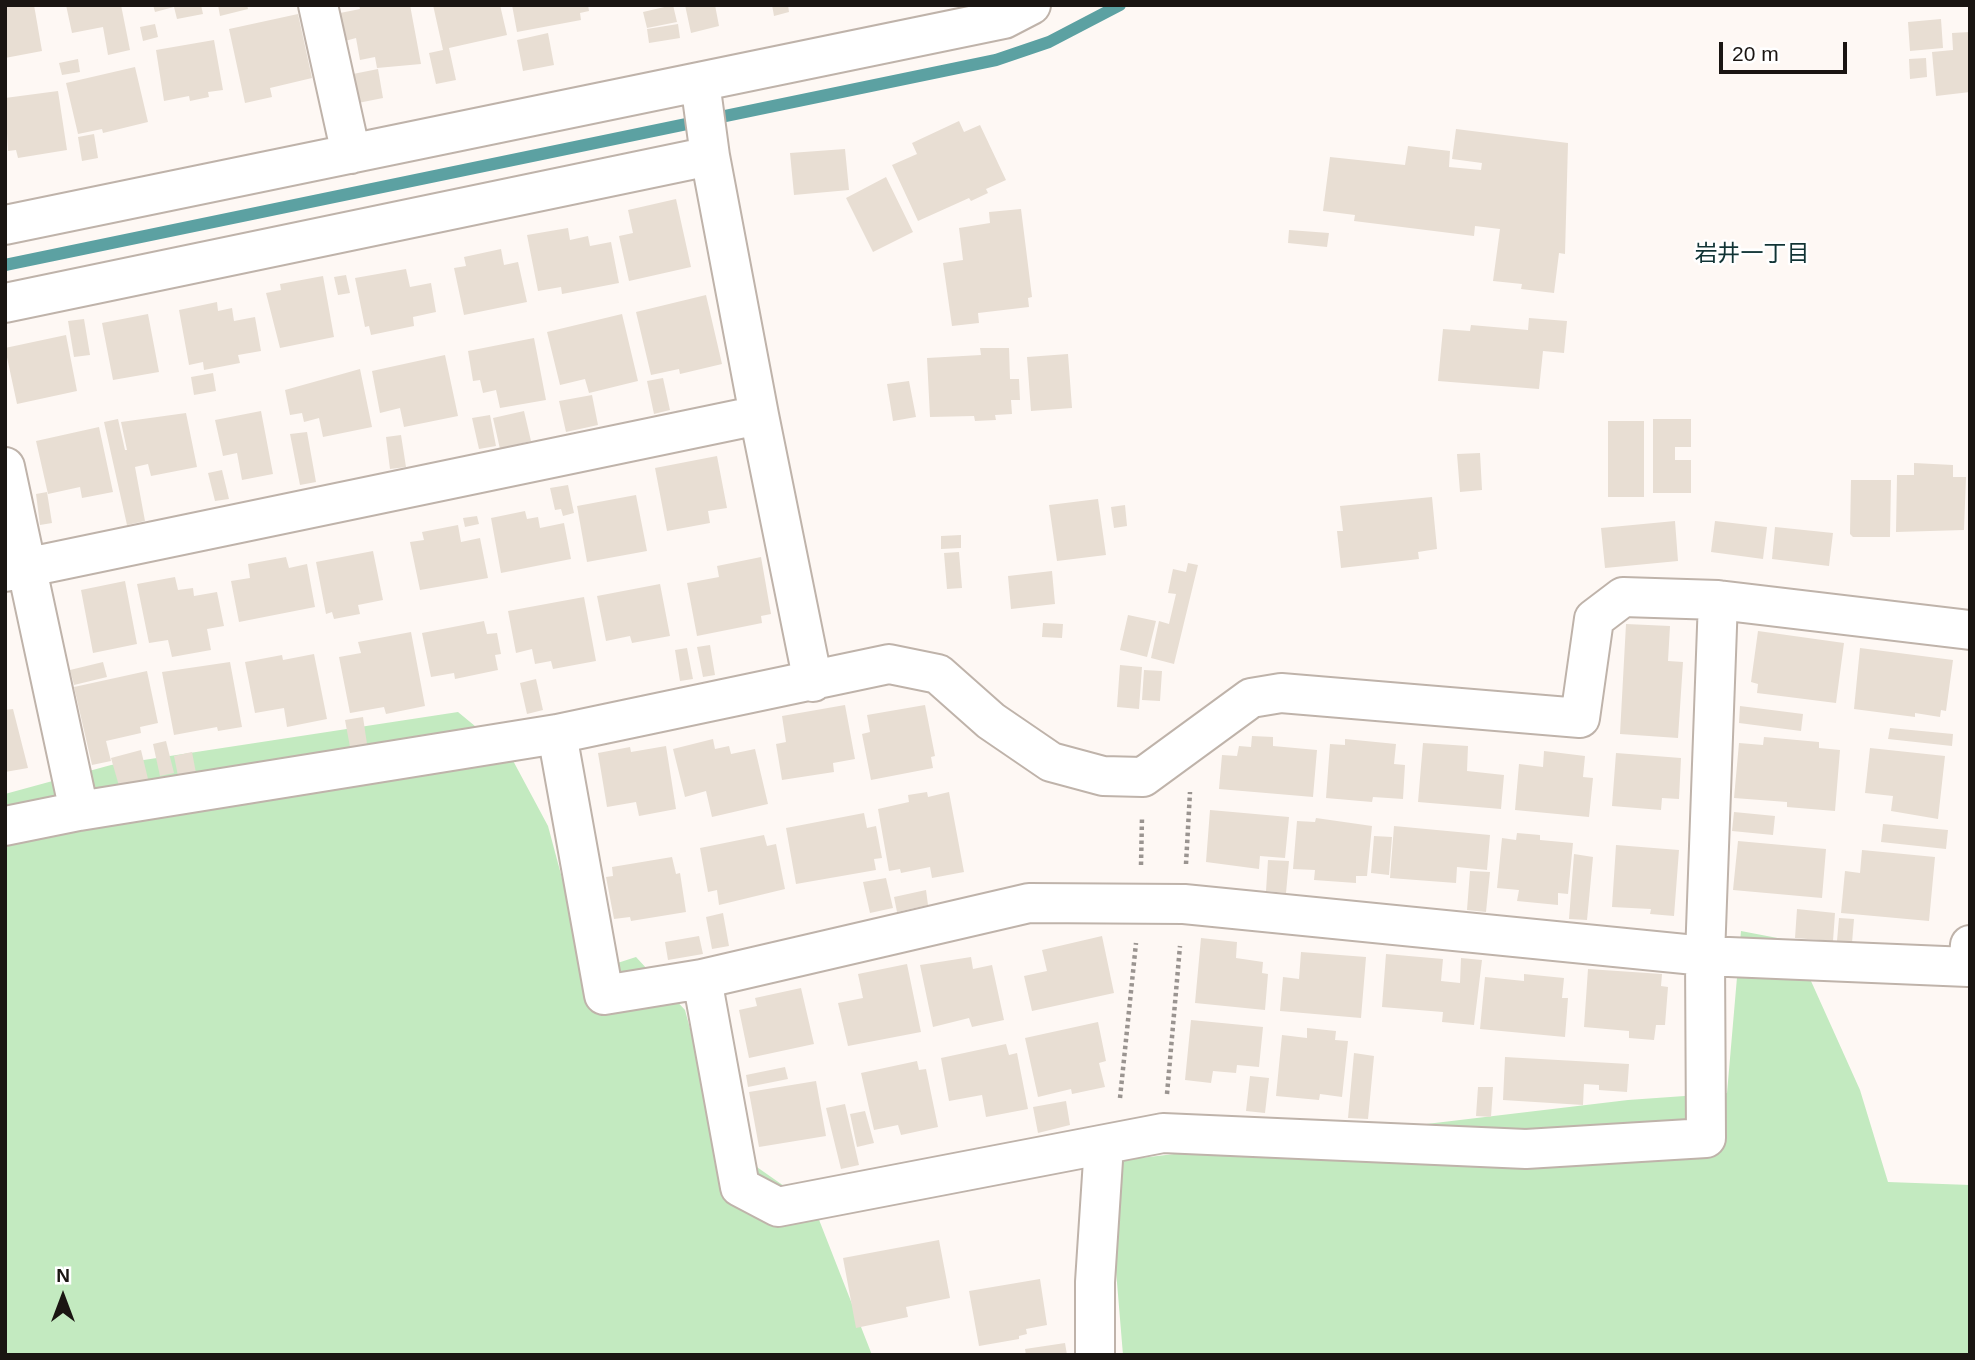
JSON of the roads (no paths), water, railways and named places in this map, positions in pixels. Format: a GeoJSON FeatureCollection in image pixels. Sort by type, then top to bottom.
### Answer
{"type":"FeatureCollection","features":[{"type":"Feature","properties":{"kind":"street"},"geometry":{"type":"LineString","coordinates":[[318,5],[351,154]]}},
{"type":"Feature","properties":{"kind":"street"},"geometry":{"type":"LineString","coordinates":[[5,303],[705,120],[1012,10]]}},
{"type":"Feature","properties":{"kind":"street"},"geometry":{"type":"LineString","coordinates":[[5,225],[351,154],[705,120]]}},
{"type":"Feature","properties":{"kind":"street"},"geometry":{"type":"LineString","coordinates":[[705,120],[759,415],[813,682]]}},
{"type":"Feature","properties":{"kind":"street"},"geometry":{"type":"LineString","coordinates":[[16,570],[759,415]]}},
{"type":"Feature","properties":{"kind":"street"},"geometry":{"type":"LineString","coordinates":[[5,467],[16,570],[79,811]]}},
{"type":"Feature","properties":{"kind":"street"},"geometry":{"type":"LineString","coordinates":[[5,826],[79,811],[556,734],[889,664],[938,674],[991,721],[1051,762],[1103,776],[1143,778],[1251,698],[1281,694],[1580,718],[1594,619],[1623,597],[1718,600],[1970,630]]}},
{"type":"Feature","properties":{"kind":"street"},"geometry":{"type":"LineString","coordinates":[[702,979],[740,1187],[778,1207],[1163,1133],[1526,1149],[1706,1138],[1705,956],[1718,600]]}},
{"type":"Feature","properties":{"kind":"street"},"geometry":{"type":"LineString","coordinates":[[556,734],[604,995],[702,979],[1029,903],[1198,905],[1705,956],[1968,967],[1970,945]]}},
{"type":"Feature","properties":{"kind":"street"},"geometry":{"type":"LineString","coordinates":[[1095,1355],[1095,1282],[1110,1143]]}},
{"type":"Feature","properties":{"kind":"waterway"},"geometry":{"type":"LineString","coordinates":[[5,265],[996,60],[1049,42],[1120,5]]}},
{"type":"Feature","properties":{"kind":"district","name":"岩井一丁目"},"geometry":{"type":"Point","coordinates":[1752,255]}}]}
